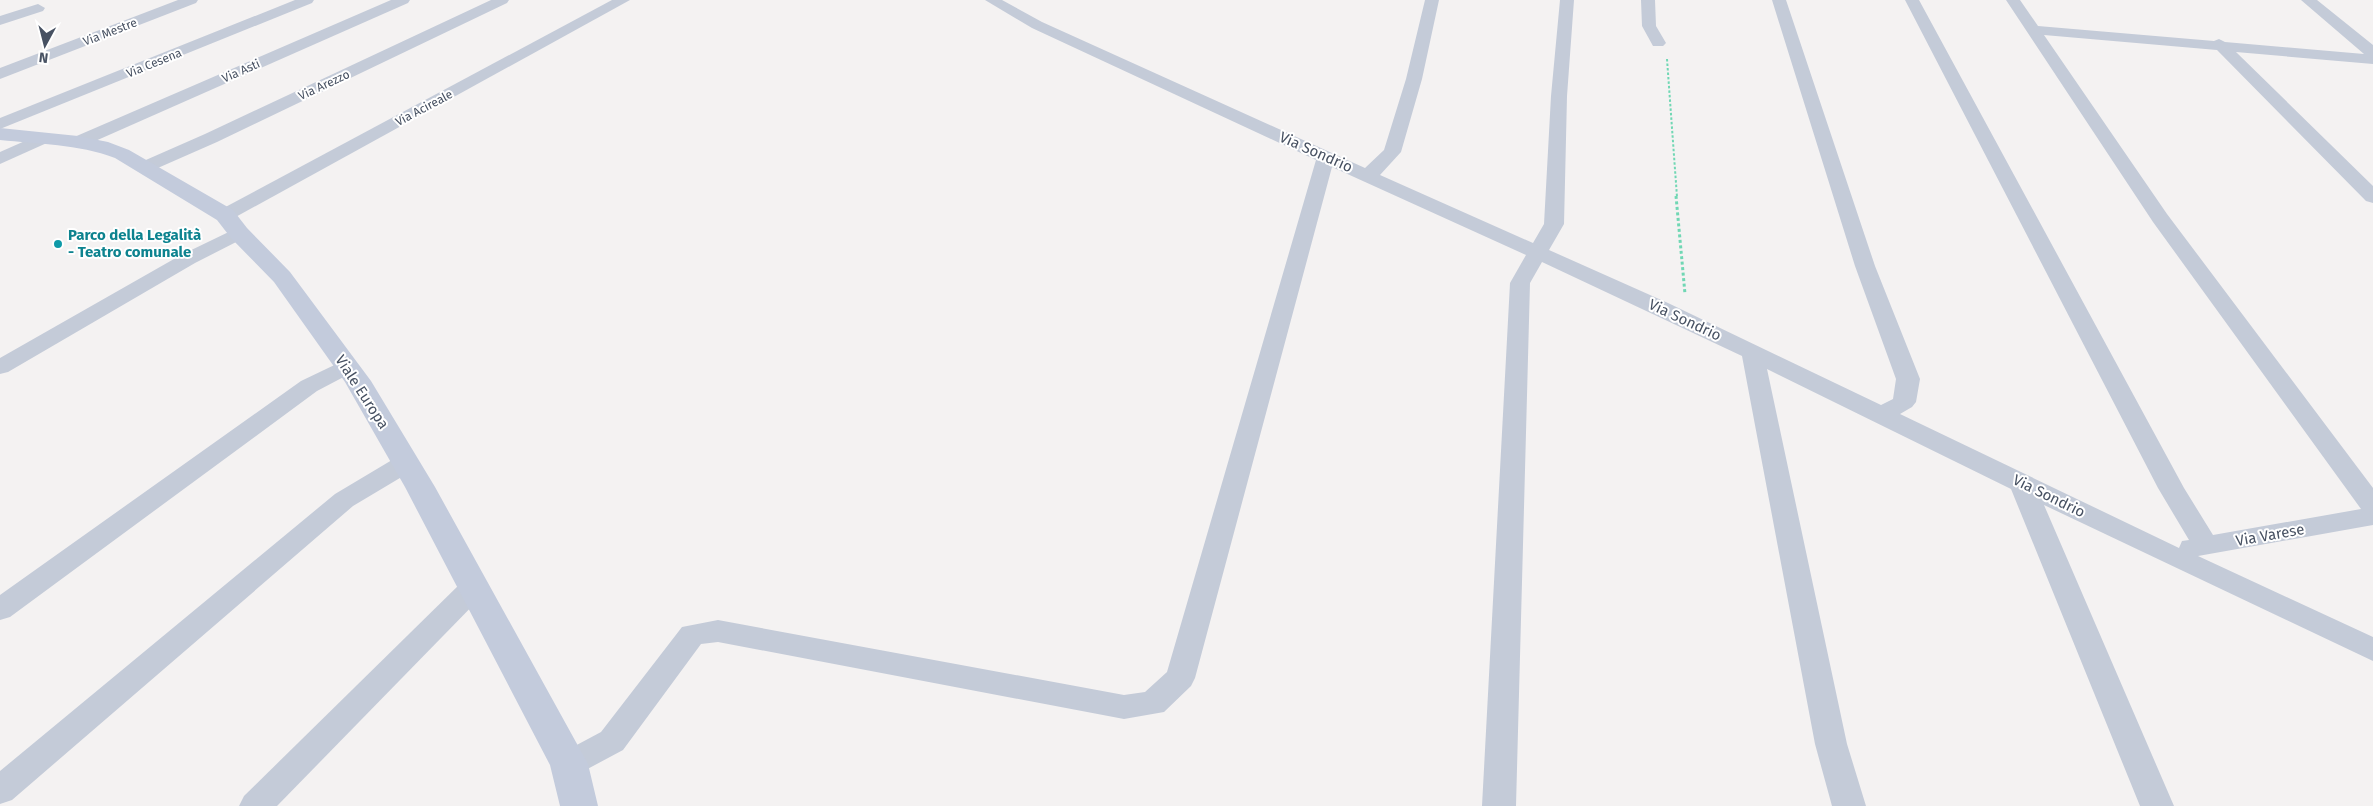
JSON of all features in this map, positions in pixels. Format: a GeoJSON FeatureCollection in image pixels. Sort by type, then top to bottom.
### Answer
{"type":"FeatureCollection","features":[{"type":"Feature","properties":{"kind":"street","name":"Via Mestre"},"geometry":{"type":"LineString","coordinates":[[0,74],[191,0]]}},
{"type":"Feature","properties":{"kind":"street","name":"Via Cesena"},"geometry":{"type":"LineString","coordinates":[[0,124],[307,0]]}},
{"type":"Feature","properties":{"kind":"street","name":"Via Asti"},"geometry":{"type":"LineString","coordinates":[[78,142],[403,0]]}},
{"type":"Feature","properties":{"kind":"street","name":"Via Arezzo"},"geometry":{"type":"LineString","coordinates":[[145,167],[211,138],[502,0]]}},
{"type":"Feature","properties":{"kind":"street","name":"Via Acireale"},"geometry":{"type":"LineString","coordinates":[[0,367],[188,259],[232,224],[623,0]]}},
{"type":"Feature","properties":{"kind":"street","name":"Via Sondrio"},"geometry":{"type":"LineString","coordinates":[[992,0],[1046,30],[1660,308],[2166,553],[2373,650]]}},
{"type":"Feature","properties":{"kind":"street"},"geometry":{"type":"LineString","coordinates":[[1368,176],[1392,152],[1414,79],[1432,0]]}},
{"type":"Feature","properties":{"kind":"street"},"geometry":{"type":"LineString","coordinates":[[1499,806],[1520,282],[1554,224],[1559,96],[1566,0]]}},
{"type":"Feature","properties":{"kind":"street"},"geometry":{"type":"LineString","coordinates":[[1648,0],[1649,26],[1658,43]]}},
{"type":"Feature","properties":{"kind":"street"},"geometry":{"type":"LineString","coordinates":[[1779,0],[1865,266],[1908,379],[1904,402],[1882,415]]}},
{"type":"Feature","properties":{"kind":"street"},"geometry":{"type":"LineString","coordinates":[[1912,0],[2171,488],[2206,546]]}},
{"type":"Feature","properties":{"kind":"street"},"geometry":{"type":"LineString","coordinates":[[2013,0],[2160,218],[2373,507]]}},
{"type":"Feature","properties":{"kind":"street"},"geometry":{"type":"LineString","coordinates":[[2308,0],[2373,53]]}},
{"type":"Feature","properties":{"kind":"street"},"geometry":{"type":"LineString","coordinates":[[0,21],[38,8]]}},
{"type":"Feature","properties":{"kind":"street"},"geometry":{"type":"LineString","coordinates":[[2034,30],[2219,44],[2373,59]]}},
{"type":"Feature","properties":{"kind":"street"},"geometry":{"type":"LineString","coordinates":[[2219,44],[2373,197]]}},
{"type":"Feature","properties":{"kind":"street","name":"Viale Europa"},"geometry":{"type":"LineString","coordinates":[[0,134],[78,142],[115,152],[145,167],[232,224],[282,277],[347,366],[406,463],[569,764],[579,806]]}},
{"type":"Feature","properties":{"kind":"street"},"geometry":{"type":"LineString","coordinates":[[0,159],[42,138]]}},
{"type":"Feature","properties":{"kind":"street"},"geometry":{"type":"LineString","coordinates":[[569,764],[612,741],[692,636],[718,631],[1124,707],[1153,703],[1180,678],[1326,157]]}},
{"type":"Feature","properties":{"kind":"street"},"geometry":{"type":"LineString","coordinates":[[1752,352],[1831,744],[1849,806]]}},
{"type":"Feature","properties":{"kind":"street"},"geometry":{"type":"LineString","coordinates":[[0,610],[309,386],[347,366]]}},
{"type":"Feature","properties":{"kind":"street"},"geometry":{"type":"LineString","coordinates":[[0,790],[344,500],[406,463]]}},
{"type":"Feature","properties":{"kind":"street"},"geometry":{"type":"LineString","coordinates":[[2022,483],[2157,806]]}},
{"type":"Feature","properties":{"kind":"street","name":"Via Varese"},"geometry":{"type":"LineString","coordinates":[[2166,553],[2373,516]]}},
{"type":"Feature","properties":{"kind":"street"},"geometry":{"type":"LineString","coordinates":[[256,806],[474,587]]}},
{"type":"Feature","properties":{"kind":"path"},"geometry":{"type":"LineString","coordinates":[[1658,43],[1667,57],[1685,295],[1660,308]]}},
{"type":"Feature","properties":{"kind":"place","name":"Parco della Legalità - Teatro comunale"},"geometry":{"type":"Point","coordinates":[58,244]}}]}
